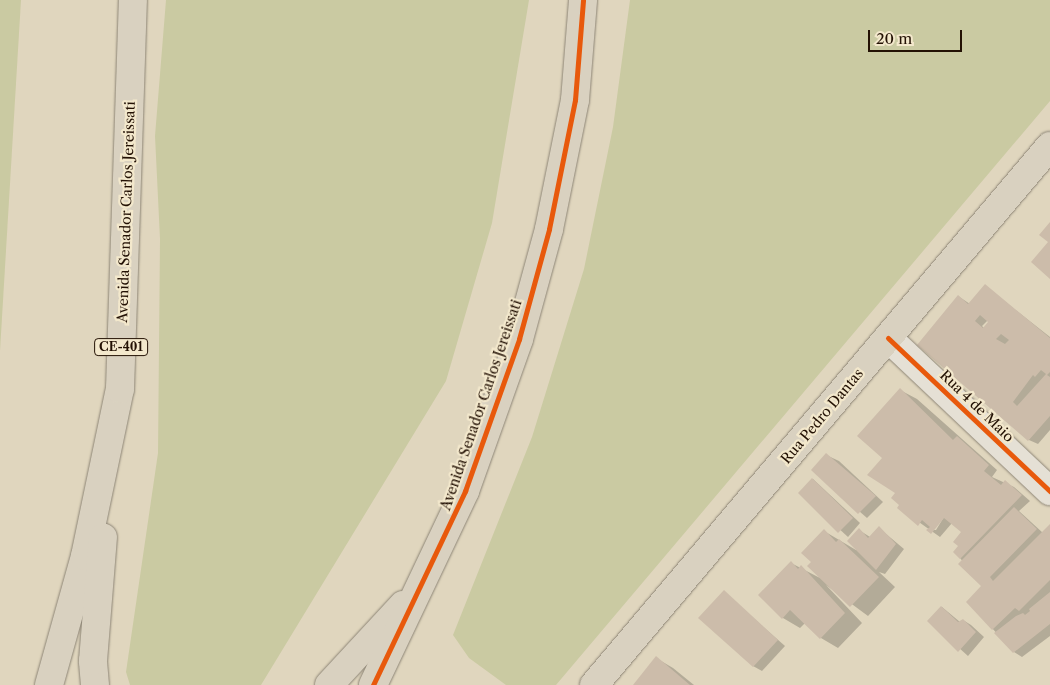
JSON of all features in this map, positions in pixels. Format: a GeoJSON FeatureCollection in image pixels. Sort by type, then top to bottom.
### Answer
{"type":"FeatureCollection","features":[{"type":"Feature","properties":{"kind":"main road","name":"Avenida Senador Carlos Jereissati"},"geometry":{"type":"LineString","coordinates":[[49,685],[85,556],[120,390],[133,0]]}},
{"type":"Feature","properties":{"kind":"main road","name":"Avenida Senador Carlos Jereissati"},"geometry":{"type":"LineString","coordinates":[[372,685],[465,491],[519,339],[549,229],[575,100],[583,0]]}},
{"type":"Feature","properties":{"kind":"main road","name":"Rua Pedro Dantas"},"geometry":{"type":"LineString","coordinates":[[594,685],[1050,146]]}},
{"type":"Feature","properties":{"kind":"main road"},"geometry":{"type":"LineString","coordinates":[[95,685],[93,661],[109,456],[120,390]]}},
{"type":"Feature","properties":{"kind":"main road"},"geometry":{"type":"LineString","coordinates":[[329,685],[420,587]]}},
{"type":"Feature","properties":{"kind":"street","name":"Rua 4 de Maio"},"geometry":{"type":"LineString","coordinates":[[888,338],[1050,491]]}},
{"type":"Feature","properties":{"kind":"green space"},"geometry":{"type":"Polygon","coordinates":[[[0,0],[21,0],[0,351],[0,0]]]}},
{"type":"Feature","properties":{"kind":"green space"},"geometry":{"type":"Polygon","coordinates":[[[166,0],[529,0],[492,223],[446,381],[261,685],[130,685],[126,672],[158,453],[160,239],[155,136],[166,0]]]}},
{"type":"Feature","properties":{"kind":"green space"},"geometry":{"type":"Polygon","coordinates":[[[630,0],[1050,0],[1050,101],[556,685],[506,685],[469,658],[453,635],[532,437],[584,269],[613,127],[630,0]]]}},
{"type":"Feature","properties":{"kind":"building"},"geometry":{"type":"Polygon","coordinates":[[[1050,222],[1050,279],[1031,262],[1048,242],[1039,235],[1050,222]]]}},
{"type":"Feature","properties":{"kind":"building"},"geometry":{"type":"Polygon","coordinates":[[[985,284],[1050,338],[1050,372],[1047,375],[1050,377],[1050,416],[1028,441],[917,345],[958,295],[968,304],[985,284]],[[980,315],[975,321],[983,328],[988,322],[980,315]],[[1001,334],[996,339],[1005,344],[1009,340],[1001,334]],[[1041,370],[1035,377],[1033,375],[1013,402],[1017,406],[1046,374],[1041,370]]]}},
{"type":"Feature","properties":{"kind":"building"},"geometry":{"type":"Polygon","coordinates":[[[900,388],[953,440],[957,436],[989,465],[984,471],[1001,485],[1005,480],[1022,495],[960,559],[953,552],[958,546],[953,542],[961,532],[944,518],[931,534],[926,530],[930,527],[922,520],[918,526],[897,508],[899,505],[891,498],[895,493],[867,475],[882,458],[857,436],[900,388]]]}},
{"type":"Feature","properties":{"kind":"building"},"geometry":{"type":"Polygon","coordinates":[[[826,453],[876,496],[858,514],[811,470],[826,453]]]}},
{"type":"Feature","properties":{"kind":"building"},"geometry":{"type":"Polygon","coordinates":[[[812,478],[853,518],[838,533],[798,493],[812,478]]]}},
{"type":"Feature","properties":{"kind":"building"},"geometry":{"type":"Polygon","coordinates":[[[1014,507],[1037,529],[990,577],[993,581],[1050,524],[1050,580],[1019,611],[1015,608],[992,630],[966,602],[981,586],[958,564],[1014,507]]]}},
{"type":"Feature","properties":{"kind":"building"},"geometry":{"type":"Polygon","coordinates":[[[879,526],[896,544],[876,570],[847,541],[859,528],[868,538],[879,526]]]}},
{"type":"Feature","properties":{"kind":"building"},"geometry":{"type":"Polygon","coordinates":[[[824,529],[836,542],[839,539],[879,577],[850,607],[807,566],[811,562],[801,553],[824,529]]]}},
{"type":"Feature","properties":{"kind":"building"},"geometry":{"type":"Polygon","coordinates":[[[791,561],[798,569],[801,565],[845,613],[820,639],[790,610],[782,619],[758,595],[791,561]]]}},
{"type":"Feature","properties":{"kind":"building"},"geometry":{"type":"Polygon","coordinates":[[[724,590],[778,640],[753,667],[698,618],[724,590]]]}},
{"type":"Feature","properties":{"kind":"building"},"geometry":{"type":"Polygon","coordinates":[[[1050,592],[1050,624],[1013,653],[994,633],[1016,616],[1023,613],[1025,615],[1030,611],[1029,609],[1050,592]]]}},
{"type":"Feature","properties":{"kind":"building"},"geometry":{"type":"Polygon","coordinates":[[[941,606],[958,622],[963,619],[976,632],[958,652],[927,621],[941,606]]]}},
{"type":"Feature","properties":{"kind":"building"},"geometry":{"type":"Polygon","coordinates":[[[656,656],[690,685],[633,685],[656,656]]]}},
{"type":"Feature","properties":{"kind":"cycle path"},"geometry":{"type":"LineString","coordinates":[[373,685],[465,491],[519,339],[549,229],[575,100],[583,0]]}},
{"type":"Feature","properties":{"kind":"cycle path"},"geometry":{"type":"LineString","coordinates":[[888,338],[1050,491]]}}]}
